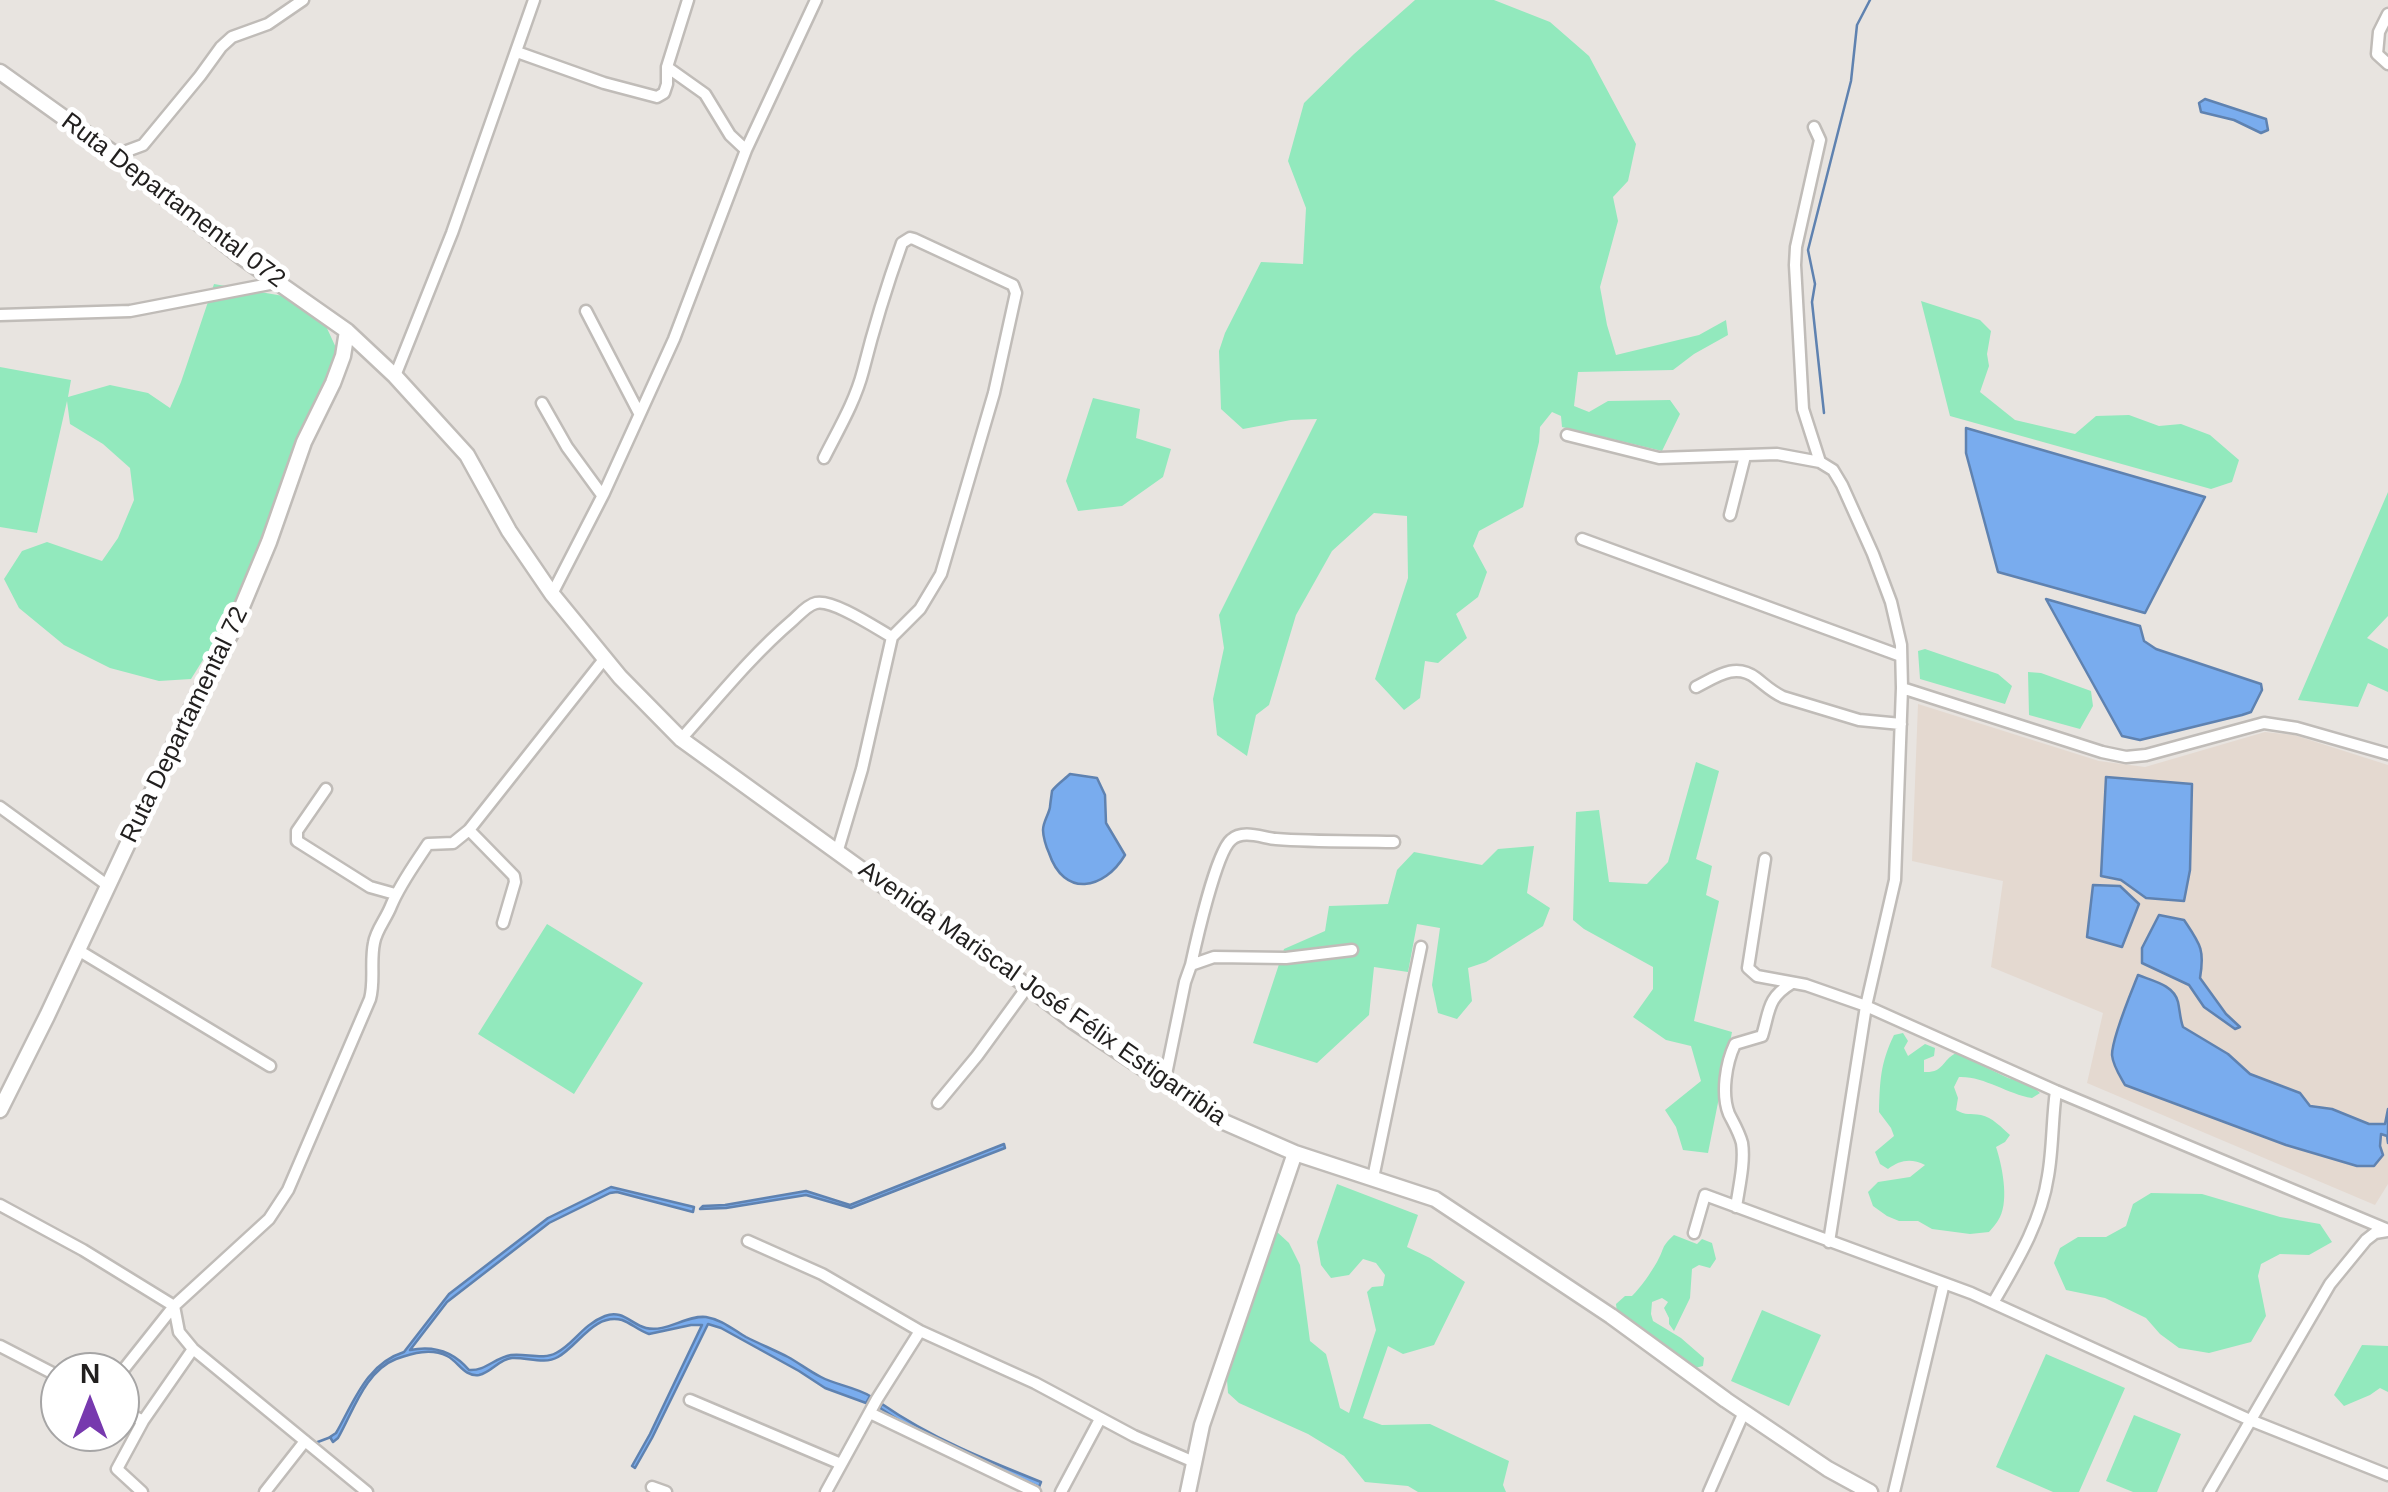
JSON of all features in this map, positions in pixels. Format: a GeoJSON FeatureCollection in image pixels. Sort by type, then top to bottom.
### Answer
{"type":"FeatureCollection","features":[{"type":"Feature","properties":{"kind":"main road","name":"Ruta Departamental 072"},"geometry":{"type":"LineString","coordinates":[[0,72],[116,155],[142,180],[243,258],[347,331]]}},
{"type":"Feature","properties":{"kind":"main road","name":"Avenida Mariscal José Félix Estigarribia"},"geometry":{"type":"LineString","coordinates":[[347,331],[467,455],[509,531],[552,594],[653,713],[680,739],[1073,1021],[1224,1122],[1296,1154],[1435,1199],[1611,1316],[1828,1469],[1870,1492]]}},
{"type":"Feature","properties":{"kind":"main road","name":"Ruta Departamental 72"},"geometry":{"type":"LineString","coordinates":[[0,1110],[190,712],[232,633],[304,442],[333,383],[347,331]]}},
{"type":"Feature","properties":{"kind":"main road"},"geometry":{"type":"LineString","coordinates":[[1188,1492],[1202,1425],[1296,1154]]}},
{"type":"Feature","properties":{"kind":"street"},"geometry":{"type":"LineString","coordinates":[[116,155],[144,145],[221,47],[232,38],[268,24],[304,0]]}},
{"type":"Feature","properties":{"kind":"street"},"geometry":{"type":"LineString","coordinates":[[394,376],[452,233],[534,0]]}},
{"type":"Feature","properties":{"kind":"street"},"geometry":{"type":"LineString","coordinates":[[517,52],[657,97],[668,84],[667,68],[688,0]]}},
{"type":"Feature","properties":{"kind":"street"},"geometry":{"type":"LineString","coordinates":[[552,594],[674,340],[746,150],[816,0]]}},
{"type":"Feature","properties":{"kind":"street"},"geometry":{"type":"LineString","coordinates":[[2388,14],[2379,32],[2377,54],[2388,64]]}},
{"type":"Feature","properties":{"kind":"street"},"geometry":{"type":"LineString","coordinates":[[667,68],[705,94],[730,136],[746,150]]}},
{"type":"Feature","properties":{"kind":"street"},"geometry":{"type":"LineString","coordinates":[[1814,127],[1820,140],[1795,264],[1802,410],[1820,462]]}},
{"type":"Feature","properties":{"kind":"street"},"geometry":{"type":"LineString","coordinates":[[824,458],[857,387],[879,306],[902,243],[914,239],[1013,285],[1016,293],[994,393],[942,574],[920,609],[892,637],[862,768],[837,853]]}},
{"type":"Feature","properties":{"kind":"street"},"geometry":{"type":"LineString","coordinates":[[0,315],[130,311],[280,282]]}},
{"type":"Feature","properties":{"kind":"street"},"geometry":{"type":"LineString","coordinates":[[586,311],[639,413]]}},
{"type":"Feature","properties":{"kind":"street"},"geometry":{"type":"LineString","coordinates":[[542,403],[602,495]]}},
{"type":"Feature","properties":{"kind":"street"},"geometry":{"type":"LineString","coordinates":[[1567,435],[1659,458],[1777,454],[1820,462],[1833,470],[1842,485],[1891,602],[1900,644],[1902,688],[1895,880],[1866,1006],[1828,1242]]}},
{"type":"Feature","properties":{"kind":"street"},"geometry":{"type":"LineString","coordinates":[[1730,515],[1745,456]]}},
{"type":"Feature","properties":{"kind":"street"},"geometry":{"type":"LineString","coordinates":[[1582,539],[1901,656]]}},
{"type":"Feature","properties":{"kind":"street"},"geometry":{"type":"LineString","coordinates":[[680,739],[724,687],[813,603],[835,606],[892,637]]}},
{"type":"Feature","properties":{"kind":"street"},"geometry":{"type":"LineString","coordinates":[[137,1352],[174,1306],[269,1219],[288,1190],[370,1000],[374,938],[394,894],[428,844],[453,844],[469,830],[605,658]]}},
{"type":"Feature","properties":{"kind":"street"},"geometry":{"type":"LineString","coordinates":[[1696,687],[1730,670],[1746,671],[1783,697],[1859,720],[1901,724]]}},
{"type":"Feature","properties":{"kind":"street"},"geometry":{"type":"LineString","coordinates":[[1902,688],[2126,757],[2146,756],[2264,723],[2388,754]]}},
{"type":"Feature","properties":{"kind":"street"},"geometry":{"type":"LineString","coordinates":[[326,789],[298,831],[297,841],[370,887],[394,894]]}},
{"type":"Feature","properties":{"kind":"street"},"geometry":{"type":"LineString","coordinates":[[0,806],[107,884]]}},
{"type":"Feature","properties":{"kind":"street"},"geometry":{"type":"LineString","coordinates":[[469,830],[514,876],[516,882],[503,923]]}},
{"type":"Feature","properties":{"kind":"street"},"geometry":{"type":"LineString","coordinates":[[1164,1084],[1203,914],[1226,847],[1234,837],[1242,834],[1276,839],[1394,842]]}},
{"type":"Feature","properties":{"kind":"street"},"geometry":{"type":"LineString","coordinates":[[1764,859],[1748,968],[1757,976],[1816,988],[1866,1006],[2388,1230]]}},
{"type":"Feature","properties":{"kind":"street"},"geometry":{"type":"LineString","coordinates":[[1373,1178],[1421,947]]}},
{"type":"Feature","properties":{"kind":"street"},"geometry":{"type":"LineString","coordinates":[[78,950],[270,1066]]}},
{"type":"Feature","properties":{"kind":"street"},"geometry":{"type":"LineString","coordinates":[[1191,966],[1214,957],[1286,958],[1352,950]]}},
{"type":"Feature","properties":{"kind":"street"},"geometry":{"type":"LineString","coordinates":[[1736,1207],[1743,1147],[1724,1095],[1732,1051],[1735,1044],[1762,1036],[1768,1006],[1778,992],[1792,983]]}},
{"type":"Feature","properties":{"kind":"street"},"geometry":{"type":"LineString","coordinates":[[938,1103],[1028,986]]}},
{"type":"Feature","properties":{"kind":"street"},"geometry":{"type":"LineString","coordinates":[[1993,1303],[2037,1220],[2048,1176],[2056,1090]]}},
{"type":"Feature","properties":{"kind":"street"},"geometry":{"type":"LineString","coordinates":[[1694,1233],[1705,1194],[1993,1303],[2250,1420],[2388,1475]]}},
{"type":"Feature","properties":{"kind":"street"},"geometry":{"type":"LineString","coordinates":[[0,1204],[174,1306],[179,1332],[193,1349],[368,1492]]}},
{"type":"Feature","properties":{"kind":"street"},"geometry":{"type":"LineString","coordinates":[[2209,1492],[2330,1284],[2366,1240],[2388,1230]]}},
{"type":"Feature","properties":{"kind":"street"},"geometry":{"type":"LineString","coordinates":[[748,1240],[822,1274],[920,1332],[1035,1383],[1100,1419],[1194,1462]]}},
{"type":"Feature","properties":{"kind":"street"},"geometry":{"type":"LineString","coordinates":[[1894,1492],[1944,1283]]}},
{"type":"Feature","properties":{"kind":"street"},"geometry":{"type":"LineString","coordinates":[[826,1492],[873,1406],[920,1332]]}},
{"type":"Feature","properties":{"kind":"street"},"geometry":{"type":"LineString","coordinates":[[0,1346],[40,1367]]}},
{"type":"Feature","properties":{"kind":"street"},"geometry":{"type":"LineString","coordinates":[[142,1492],[117,1470],[144,1421],[193,1349]]}},
{"type":"Feature","properties":{"kind":"street"},"geometry":{"type":"LineString","coordinates":[[690,1400],[840,1464]]}},
{"type":"Feature","properties":{"kind":"street"},"geometry":{"type":"LineString","coordinates":[[873,1406],[1036,1492]]}},
{"type":"Feature","properties":{"kind":"street"},"geometry":{"type":"LineString","coordinates":[[1708,1492],[1744,1412]]}},
{"type":"Feature","properties":{"kind":"street"},"geometry":{"type":"LineString","coordinates":[[140,1419],[144,1421]]}},
{"type":"Feature","properties":{"kind":"street"},"geometry":{"type":"LineString","coordinates":[[1062,1489],[1100,1419]]}},
{"type":"Feature","properties":{"kind":"street"},"geometry":{"type":"LineString","coordinates":[[265,1492],[308,1444]]}},
{"type":"Feature","properties":{"kind":"street"},"geometry":{"type":"LineString","coordinates":[[652,1487],[666,1492]]}},
{"type":"Feature","properties":{"kind":"shaded area"},"geometry":{"type":"Polygon","coordinates":[[[1918,704],[2099,761],[2145,767],[2265,732],[2294,735],[2388,765],[2388,1184],[2375,1205],[2087,1083],[2103,1013],[1991,967],[2003,881],[1912,861],[1918,704]]]}},
{"type":"Feature","properties":{"kind":"green space"},"geometry":{"type":"Polygon","coordinates":[[[1415,0],[1494,0],[1550,22],[1589,56],[1636,144],[1628,181],[1613,197],[1618,221],[1600,287],[1616,355],[1699,335],[1726,320],[1728,335],[1673,370],[1578,372],[1574,406],[1589,412],[1608,401],[1670,400],[1680,414],[1662,451],[1562,427],[1561,416],[1552,412],[1540,427],[1523,507],[1479,531],[1473,546],[1487,572],[1478,597],[1456,614],[1467,638],[1438,663],[1425,661],[1420,698],[1404,710],[1375,679],[1408,578],[1407,516],[1374,513],[1332,551],[1296,615],[1269,705],[1256,715],[1247,756],[1217,735],[1213,699],[1224,648],[1219,615],[1317,419],[1243,429],[1221,409],[1219,351],[1261,262],[1303,264],[1306,208],[1288,161],[1304,103],[1415,0]]]}},
{"type":"Feature","properties":{"kind":"green space"},"geometry":{"type":"Polygon","coordinates":[[[214,284],[295,298],[325,324],[338,352],[284,474],[236,607],[191,679],[159,681],[110,668],[64,645],[19,608],[4,579],[22,551],[47,542],[102,561],[118,538],[134,500],[130,468],[103,444],[70,424],[67,401],[37,533],[0,527],[0,367],[71,380],[68,397],[110,385],[148,393],[170,408],[214,284]]]}},
{"type":"Feature","properties":{"kind":"green space"},"geometry":{"type":"Polygon","coordinates":[[[1921,301],[1980,320],[1991,331],[1989,366],[1980,392],[2015,420],[2075,434],[2096,416],[2129,415],[2159,426],[2181,424],[2210,435],[2239,460],[2232,482],[2211,489],[1950,416],[1921,301]]]}},
{"type":"Feature","properties":{"kind":"green space"},"geometry":{"type":"Polygon","coordinates":[[[1093,398],[1140,409],[1136,438],[1171,449],[1163,477],[1122,506],[1078,511],[1066,481],[1093,398]]]}},
{"type":"Feature","properties":{"kind":"green space"},"geometry":{"type":"Polygon","coordinates":[[[2388,492],[2388,616],[2367,638],[2388,649],[2388,692],[2368,683],[2358,707],[2298,700],[2388,492]]]}},
{"type":"Feature","properties":{"kind":"green space"},"geometry":{"type":"Polygon","coordinates":[[[1925,649],[1998,674],[2012,686],[2005,704],[1920,679],[1918,651],[1925,649]]]}},
{"type":"Feature","properties":{"kind":"green space"},"geometry":{"type":"Polygon","coordinates":[[[2028,672],[2091,691],[2093,706],[2080,729],[2029,715],[2028,672]]]}},
{"type":"Feature","properties":{"kind":"green space"},"geometry":{"type":"Polygon","coordinates":[[[1696,762],[1719,771],[1696,859],[1712,866],[1706,895],[1719,901],[1694,1021],[1732,1032],[1708,1153],[1683,1150],[1676,1127],[1665,1110],[1701,1081],[1691,1046],[1666,1040],[1633,1017],[1653,989],[1653,967],[1573,920],[1576,812],[1599,810],[1609,882],[1647,884],[1668,862],[1696,762]]]}},
{"type":"Feature","properties":{"kind":"green space"},"geometry":{"type":"Polygon","coordinates":[[[1534,846],[1527,893],[1550,908],[1543,926],[1486,962],[1468,968],[1472,1001],[1457,1019],[1438,1013],[1432,985],[1440,928],[1417,924],[1408,972],[1374,967],[1369,1015],[1317,1063],[1253,1043],[1284,949],[1325,931],[1329,906],[1388,904],[1397,870],[1414,852],[1482,865],[1498,849],[1534,846]]]}},
{"type":"Feature","properties":{"kind":"green space"},"geometry":{"type":"Polygon","coordinates":[[[547,924],[643,983],[574,1094],[478,1034],[547,924]]]}},
{"type":"Feature","properties":{"kind":"green space"},"geometry":{"type":"Polygon","coordinates":[[[1903,1033],[1908,1041],[1904,1048],[1908,1056],[1925,1044],[1935,1048],[1934,1056],[1924,1060],[1924,1072],[1939,1069],[1956,1053],[2030,1084],[2040,1093],[2032,1098],[1968,1077],[1959,1077],[1954,1087],[1958,1098],[1956,1110],[1989,1118],[2010,1135],[1996,1147],[2004,1201],[2000,1217],[1989,1232],[1932,1229],[1918,1221],[1899,1221],[1873,1206],[1868,1192],[1878,1182],[1910,1177],[1925,1165],[1906,1161],[1888,1169],[1880,1164],[1875,1152],[1894,1136],[1879,1112],[1880,1082],[1894,1035],[1903,1033]]]}},
{"type":"Feature","properties":{"kind":"green space"},"geometry":{"type":"Polygon","coordinates":[[[1337,1184],[1418,1215],[1407,1247],[1465,1282],[1434,1345],[1403,1354],[1388,1346],[1363,1418],[1382,1425],[1430,1424],[1509,1461],[1503,1485],[1506,1492],[1418,1492],[1408,1486],[1365,1482],[1344,1456],[1308,1434],[1239,1403],[1228,1393],[1232,1362],[1276,1231],[1289,1243],[1300,1265],[1310,1341],[1326,1354],[1340,1408],[1349,1413],[1376,1330],[1367,1292],[1383,1286],[1385,1275],[1376,1263],[1363,1259],[1349,1275],[1331,1278],[1321,1265],[1317,1242],[1337,1184]]]}},
{"type":"Feature","properties":{"kind":"green space"},"geometry":{"type":"Polygon","coordinates":[[[2151,1193],[2202,1194],[2280,1217],[2320,1224],[2332,1242],[2309,1255],[2280,1254],[2261,1264],[2258,1276],[2266,1316],[2251,1342],[2209,1353],[2179,1348],[2146,1318],[2105,1298],[2066,1290],[2054,1263],[2060,1248],[2078,1237],[2106,1237],[2126,1226],[2133,1204],[2151,1193]]]}},
{"type":"Feature","properties":{"kind":"green space"},"geometry":{"type":"Polygon","coordinates":[[[1674,1235],[1697,1244],[1702,1239],[1712,1243],[1716,1259],[1710,1268],[1699,1265],[1692,1269],[1690,1298],[1674,1331],[1664,1308],[1668,1302],[1662,1298],[1652,1302],[1653,1321],[1704,1358],[1703,1366],[1695,1368],[1661,1349],[1617,1314],[1616,1304],[1639,1289],[1674,1235]]]}},
{"type":"Feature","properties":{"kind":"green space"},"geometry":{"type":"Polygon","coordinates":[[[1762,1310],[1821,1335],[1789,1406],[1731,1381],[1762,1310]]]}},
{"type":"Feature","properties":{"kind":"green space"},"geometry":{"type":"Polygon","coordinates":[[[2362,1345],[2388,1346],[2388,1392],[2380,1388],[2344,1406],[2334,1395],[2362,1345]]]}},
{"type":"Feature","properties":{"kind":"green space"},"geometry":{"type":"Polygon","coordinates":[[[2046,1354],[2125,1388],[2079,1492],[2053,1492],[1996,1467],[2046,1354]]]}},
{"type":"Feature","properties":{"kind":"green space"},"geometry":{"type":"Polygon","coordinates":[[[2134,1415],[2181,1434],[2157,1492],[2133,1492],[2106,1481],[2134,1415]]]}},
{"type":"Feature","properties":{"kind":"water"},"geometry":{"type":"Polygon","coordinates":[[[2205,99],[2266,119],[2268,130],[2261,133],[2234,120],[2201,112],[2199,103],[2205,99]]]}},
{"type":"Feature","properties":{"kind":"water"},"geometry":{"type":"Polygon","coordinates":[[[1966,428],[2205,497],[2145,613],[1998,572],[1966,453],[1966,428]]]}},
{"type":"Feature","properties":{"kind":"water"},"geometry":{"type":"Polygon","coordinates":[[[2046,599],[2140,626],[2144,641],[2156,649],[2261,684],[2262,690],[2251,712],[2242,715],[2140,740],[2122,736],[2046,599]]]}},
{"type":"Feature","properties":{"kind":"water"},"geometry":{"type":"Polygon","coordinates":[[[1070,774],[1097,778],[1105,795],[1106,823],[1125,855],[1096,882],[1074,883],[1064,877],[1047,848],[1043,832],[1052,791],[1070,774]]]}},
{"type":"Feature","properties":{"kind":"water"},"geometry":{"type":"Polygon","coordinates":[[[2106,777],[2192,784],[2190,870],[2184,901],[2146,898],[2121,880],[2101,876],[2106,777]]]}},
{"type":"Feature","properties":{"kind":"water"},"geometry":{"type":"Polygon","coordinates":[[[2093,885],[2120,886],[2139,904],[2122,947],[2087,937],[2093,885]]]}},
{"type":"Feature","properties":{"kind":"water"},"geometry":{"type":"Polygon","coordinates":[[[2159,915],[2184,920],[2200,947],[2200,978],[2240,1027],[2235,1029],[2204,1007],[2189,985],[2142,963],[2142,948],[2159,915]]]}},
{"type":"Feature","properties":{"kind":"water"},"geometry":{"type":"Polygon","coordinates":[[[2138,975],[2172,991],[2183,1027],[2228,1054],[2250,1074],[2300,1093],[2310,1106],[2332,1109],[2369,1124],[2385,1124],[2388,1109],[2388,1143],[2387,1136],[2381,1134],[2383,1155],[2374,1166],[2357,1166],[2286,1145],[2125,1085],[2112,1055],[2138,975]]]}},
{"type":"Feature","properties":{"kind":"water"},"geometry":{"type":"Polygon","coordinates":[[[1004,1144],[1005,1148],[851,1208],[806,1195],[700,1209],[806,1191],[850,1205],[1004,1144]]]}},
{"type":"Feature","properties":{"kind":"water"},"geometry":{"type":"Polygon","coordinates":[[[611,1187],[694,1207],[693,1212],[610,1193],[549,1223],[447,1302],[410,1350],[442,1351],[475,1370],[511,1355],[551,1355],[590,1324],[611,1314],[654,1329],[706,1317],[821,1377],[870,1396],[866,1403],[825,1388],[708,1324],[635,1468],[632,1466],[702,1325],[649,1334],[625,1321],[612,1319],[595,1325],[553,1359],[507,1359],[479,1375],[469,1374],[447,1356],[435,1352],[396,1359],[368,1382],[333,1442],[330,1437],[371,1375],[380,1365],[404,1352],[449,1294],[548,1218],[611,1187]]]}},
{"type":"Feature","properties":{"kind":"water"},"geometry":{"type":"Polygon","coordinates":[[[882,1404],[939,1438],[1041,1482],[1039,1487],[909,1427],[880,1408],[882,1404]]]}},
{"type":"Feature","properties":{"kind":"waterway"},"geometry":{"type":"LineString","coordinates":[[1824,413],[1812,302],[1815,284],[1808,250],[1851,81],[1857,25],[1870,0]]}},
{"type":"Feature","properties":{"kind":"waterway"},"geometry":{"type":"LineString","coordinates":[[315,1443],[331,1437]]}}]}
